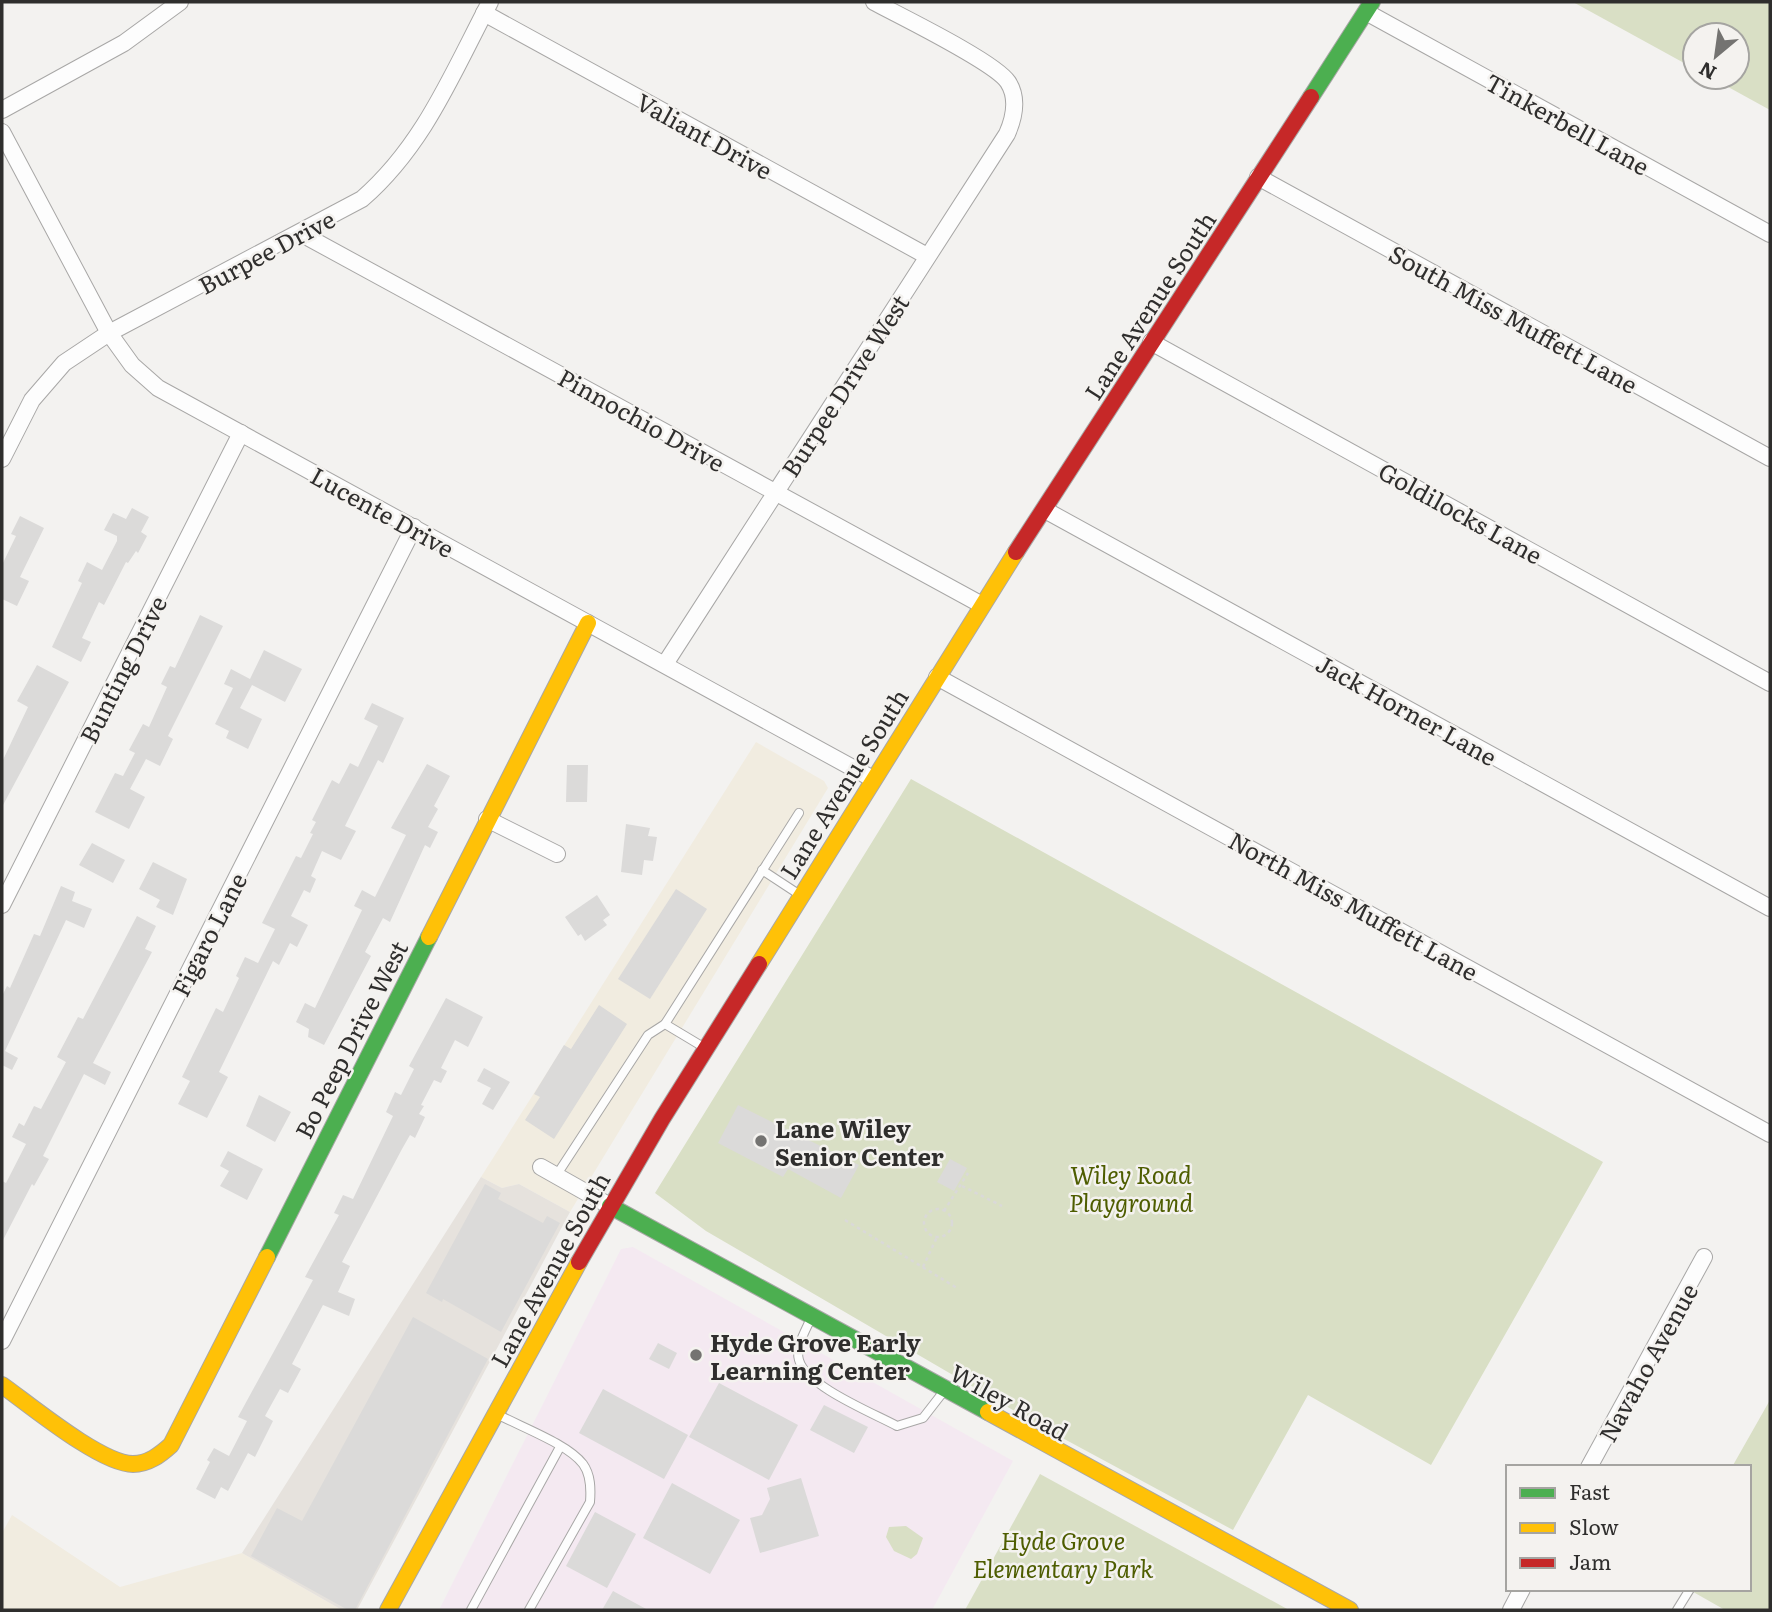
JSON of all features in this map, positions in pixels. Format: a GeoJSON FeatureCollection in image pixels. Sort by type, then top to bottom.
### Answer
{"type":"FeatureCollection","features":[{"type":"Feature","properties":{"kind":"street"},"geometry":{"type":"LineString","coordinates":[[2,110],[124,43],[180,2]]}},
{"type":"Feature","properties":{"kind":"street","name":"Burpee Drive West"},"geometry":{"type":"LineString","coordinates":[[665,664],[1007,134],[1013,118],[1015,103],[1008,82],[992,67],[873,2]]}},
{"type":"Feature","properties":{"kind":"street","name":"Burpee Drive"},"geometry":{"type":"LineString","coordinates":[[2,459],[32,400],[47,379],[64,363],[109,333],[362,199],[402,161],[419,137],[487,7]]}},
{"type":"Feature","properties":{"kind":"street","name":"Valiant Drive"},"geometry":{"type":"LineString","coordinates":[[487,7],[927,256]]}},
{"type":"Feature","properties":{"kind":"street","name":"Lane Avenue South"},"geometry":{"type":"LineString","coordinates":[[388,1610],[610,1206],[800,895],[1151,342],[1369,7]]}},
{"type":"Feature","properties":{"kind":"street","name":"Tinkerbell Lane"},"geometry":{"type":"LineString","coordinates":[[1369,7],[1770,234]]}},
{"type":"Feature","properties":{"kind":"street","name":"Lucente Drive"},"geometry":{"type":"LineString","coordinates":[[2,132],[109,333],[132,365],[158,388],[873,779]]}},
{"type":"Feature","properties":{"kind":"street","name":"South Miss Muffett Lane"},"geometry":{"type":"LineString","coordinates":[[1258,177],[1770,458]]}},
{"type":"Feature","properties":{"kind":"street","name":"Pinnochio Drive"},"geometry":{"type":"LineString","coordinates":[[300,233],[982,606]]}},
{"type":"Feature","properties":{"kind":"street","name":"Goldilocks Lane"},"geometry":{"type":"LineString","coordinates":[[1151,342],[1770,683]]}},
{"type":"Feature","properties":{"kind":"street","name":"Bunting Drive"},"geometry":{"type":"LineString","coordinates":[[2,905],[241,433]]}},
{"type":"Feature","properties":{"kind":"street","name":"Jack Horner Lane"},"geometry":{"type":"LineString","coordinates":[[1045,510],[1770,908]]}},
{"type":"Feature","properties":{"kind":"street","name":"Figaro Lane"},"geometry":{"type":"LineString","coordinates":[[2,1341],[414,527]]}},
{"type":"Feature","properties":{"kind":"street","name":"Bo Peep Drive West"},"geometry":{"type":"LineString","coordinates":[[2,1385],[107,1458],[125,1465],[143,1464],[159,1458],[171,1444],[588,623]]}},
{"type":"Feature","properties":{"kind":"street","name":"North Miss Muffett Lane"},"geometry":{"type":"LineString","coordinates":[[937,677],[1770,1134]]}},
{"type":"Feature","properties":{"kind":"street"},"geometry":{"type":"LineString","coordinates":[[487,819],[557,854]]}},
{"type":"Feature","properties":{"kind":"street","name":"Wiley Road"},"geometry":{"type":"LineString","coordinates":[[541,1167],[944,1391],[1349,1610]]}},
{"type":"Feature","properties":{"kind":"street","name":"Navaho Avenue"},"geometry":{"type":"LineString","coordinates":[[1590,1465],[1704,1256]]}},
{"type":"Feature","properties":{"kind":"street"},"geometry":{"type":"LineString","coordinates":[[1511,1610],[1521,1591]]}},
{"type":"Feature","properties":{"kind":"lane"},"geometry":{"type":"LineString","coordinates":[[556,1176],[648,1035],[665,1024],[799,813]]}},
{"type":"Feature","properties":{"kind":"lane"},"geometry":{"type":"LineString","coordinates":[[762,870],[800,895]]}},
{"type":"Feature","properties":{"kind":"lane"},"geometry":{"type":"LineString","coordinates":[[665,1024],[706,1049]]}},
{"type":"Feature","properties":{"kind":"lane"},"geometry":{"type":"LineString","coordinates":[[811,1318],[798,1349],[799,1360],[814,1381],[897,1426],[922,1418],[944,1391]]}},
{"type":"Feature","properties":{"kind":"lane"},"geometry":{"type":"LineString","coordinates":[[495,1413],[560,1447],[585,1466],[591,1485],[590,1502],[530,1610]]}},
{"type":"Feature","properties":{"kind":"lane"},"geometry":{"type":"LineString","coordinates":[[471,1610],[560,1447]]}},
{"type":"Feature","properties":{"kind":"lane"},"geometry":{"type":"LineString","coordinates":[[1677,1610],[1689,1591]]}},
{"type":"Feature","properties":{"kind":"path"},"geometry":{"type":"LineString","coordinates":[[944,1211],[968,1173]]}},
{"type":"Feature","properties":{"kind":"path"},"geometry":{"type":"LineString","coordinates":[[962,1186],[1002,1206]]}},
{"type":"Feature","properties":{"kind":"path"},"geometry":{"type":"LineString","coordinates":[[923,1267],[937,1237],[946,1234],[951,1227],[950,1218],[944,1211],[935,1210],[925,1218],[926,1231],[937,1237]]}},
{"type":"Feature","properties":{"kind":"path"},"geometry":{"type":"LineString","coordinates":[[845,1220],[957,1288]]}},
{"type":"Feature","properties":{"kind":"shaded area"},"geometry":{"type":"Polygon","coordinates":[[[756,742],[824,781],[828,788],[570,1212],[519,1184],[502,1188],[481,1177],[756,742]]]}},
{"type":"Feature","properties":{"kind":"shaded area"},"geometry":{"type":"Polygon","coordinates":[[[481,1177],[502,1188],[519,1184],[570,1212],[357,1610],[342,1610],[242,1553],[481,1177]]]}},
{"type":"Feature","properties":{"kind":"shaded area","name":"Hyde Grove Early Learning Center"},"geometry":{"type":"Polygon","coordinates":[[[633,1247],[1013,1461],[932,1610],[439,1610],[621,1249],[633,1247]]]}},
{"type":"Feature","properties":{"kind":"shaded area"},"geometry":{"type":"Polygon","coordinates":[[[12,1515],[120,1587],[242,1553],[342,1610],[2,1610],[2,1533],[12,1515]]]}},
{"type":"Feature","properties":{"kind":"green space"},"geometry":{"type":"Polygon","coordinates":[[[1573,2],[1770,2],[1770,110],[1735,91],[1751,91],[1751,21],[1681,21],[1681,61],[1573,2]]]}},
{"type":"Feature","properties":{"kind":"green space","name":"Wiley Road Playground"},"geometry":{"type":"Polygon","coordinates":[[[911,779],[1603,1162],[1431,1465],[1308,1395],[1233,1530],[1042,1427],[706,1231],[655,1193],[911,779]]]}},
{"type":"Feature","properties":{"kind":"green space"},"geometry":{"type":"Polygon","coordinates":[[[1770,1400],[1770,1610],[1725,1610],[1692,1591],[1751,1591],[1751,1465],[1733,1465],[1770,1400]]]}},
{"type":"Feature","properties":{"kind":"green space","name":"Hyde Grove Elementary Park"},"geometry":{"type":"Polygon","coordinates":[[[1040,1474],[1289,1610],[965,1610],[1040,1474]]]}},
{"type":"Feature","properties":{"kind":"green space"},"geometry":{"type":"Polygon","coordinates":[[[906,1526],[923,1538],[917,1554],[911,1559],[894,1551],[886,1537],[889,1527],[906,1526]]]}},
{"type":"Feature","properties":{"kind":"building"},"geometry":{"type":"Polygon","coordinates":[[[132,508],[149,517],[141,532],[147,536],[138,553],[136,551],[128,563],[126,562],[104,605],[99,602],[82,638],[91,642],[81,662],[52,647],[82,583],[78,581],[87,562],[102,570],[117,541],[117,536],[104,530],[113,513],[126,519],[132,508]]]}},
{"type":"Feature","properties":{"kind":"building"},"geometry":{"type":"Polygon","coordinates":[[[20,516],[44,528],[20,577],[29,581],[17,606],[2,599],[2,565],[16,536],[11,534],[20,516]]]}},
{"type":"Feature","properties":{"kind":"building"},"geometry":{"type":"Polygon","coordinates":[[[200,615],[223,626],[168,736],[173,739],[160,766],[146,759],[130,789],[145,797],[129,829],[95,812],[115,773],[123,776],[135,753],[129,750],[143,724],[149,727],[167,687],[161,684],[170,666],[175,668],[200,615]]]}},
{"type":"Feature","properties":{"kind":"building"},"geometry":{"type":"Polygon","coordinates":[[[264,650],[302,669],[285,702],[252,685],[240,708],[262,719],[248,749],[226,738],[229,731],[215,724],[233,688],[224,684],[231,669],[250,679],[264,650]]]}},
{"type":"Feature","properties":{"kind":"building"},"geometry":{"type":"Polygon","coordinates":[[[37,665],[69,682],[2,807],[2,762],[28,707],[17,701],[37,665]]]}},
{"type":"Feature","properties":{"kind":"building"},"geometry":{"type":"Polygon","coordinates":[[[372,703],[404,718],[383,763],[378,760],[345,826],[356,831],[341,860],[322,851],[311,876],[316,879],[310,893],[304,890],[291,916],[308,925],[297,947],[290,943],[279,965],[273,961],[219,1072],[228,1077],[207,1118],[178,1104],[190,1081],[182,1077],[216,1008],[223,1012],[239,978],[236,976],[245,957],[258,963],[275,929],[262,923],[296,856],[301,858],[313,834],[310,833],[316,822],[312,820],[332,780],[339,784],[350,763],[358,767],[378,726],[364,719],[372,703]]]}},
{"type":"Feature","properties":{"kind":"building"},"geometry":{"type":"Polygon","coordinates":[[[427,764],[450,776],[434,806],[438,809],[428,827],[438,832],[430,848],[425,845],[390,922],[383,918],[365,952],[371,956],[324,1045],[308,1037],[309,1029],[296,1022],[305,1003],[315,1008],[362,910],[354,906],[362,890],[375,897],[406,835],[391,828],[427,764]]]}},
{"type":"Feature","properties":{"kind":"building"},"geometry":{"type":"Polygon","coordinates":[[[567,765],[588,765],[587,802],[566,802],[567,765]]]}},
{"type":"Feature","properties":{"kind":"building"},"geometry":{"type":"Polygon","coordinates":[[[626,824],[650,828],[648,836],[657,837],[653,861],[644,860],[642,875],[621,872],[626,824]]]}},
{"type":"Feature","properties":{"kind":"building"},"geometry":{"type":"Polygon","coordinates":[[[92,843],[125,860],[113,883],[79,865],[92,843]]]}},
{"type":"Feature","properties":{"kind":"building"},"geometry":{"type":"Polygon","coordinates":[[[153,862],[187,879],[173,915],[156,907],[160,900],[139,889],[153,862]]]}},
{"type":"Feature","properties":{"kind":"building"},"geometry":{"type":"Polygon","coordinates":[[[61,886],[75,892],[72,901],[92,909],[84,928],[66,920],[5,1051],[18,1058],[12,1070],[2,1065],[2,996],[7,986],[10,988],[34,934],[40,936],[61,886]]]}},
{"type":"Feature","properties":{"kind":"building"},"geometry":{"type":"Polygon","coordinates":[[[676,889],[707,909],[650,999],[618,979],[676,889]]]}},
{"type":"Feature","properties":{"kind":"building"},"geometry":{"type":"Polygon","coordinates":[[[597,895],[610,915],[603,920],[607,925],[585,941],[581,934],[578,936],[565,917],[597,895]]]}},
{"type":"Feature","properties":{"kind":"building"},"geometry":{"type":"Polygon","coordinates":[[[137,916],[156,926],[145,949],[152,952],[93,1063],[111,1072],[105,1085],[84,1074],[43,1156],[49,1159],[34,1186],[32,1184],[2,1242],[2,1181],[6,1183],[26,1144],[12,1137],[19,1123],[24,1126],[34,1106],[41,1109],[66,1062],[57,1057],[78,1017],[83,1019],[137,916]]]}},
{"type":"Feature","properties":{"kind":"building"},"geometry":{"type":"Polygon","coordinates":[[[446,998],[483,1017],[468,1047],[455,1040],[441,1068],[447,1071],[441,1083],[434,1080],[421,1105],[424,1106],[419,1114],[425,1117],[415,1138],[410,1135],[342,1262],[350,1266],[338,1292],[355,1299],[349,1316],[323,1305],[292,1364],[301,1369],[288,1393],[280,1389],[265,1416],[273,1421],[255,1457],[248,1453],[228,1491],[221,1487],[215,1499],[196,1489],[210,1462],[207,1460],[214,1448],[229,1456],[247,1421],[238,1417],[313,1280],[305,1277],[339,1215],[334,1213],[343,1195],[353,1199],[393,1116],[386,1112],[395,1092],[401,1095],[414,1069],[409,1066],[446,998]]]}},
{"type":"Feature","properties":{"kind":"building"},"geometry":{"type":"Polygon","coordinates":[[[599,1005],[627,1024],[554,1139],[525,1120],[540,1097],[534,1094],[564,1045],[571,1049],[599,1005]]]}},
{"type":"Feature","properties":{"kind":"building"},"geometry":{"type":"Polygon","coordinates":[[[484,1068],[510,1082],[493,1110],[482,1104],[491,1088],[477,1081],[484,1068]]]}},
{"type":"Feature","properties":{"kind":"building"},"geometry":{"type":"Polygon","coordinates":[[[259,1095],[291,1112],[275,1142],[246,1126],[259,1095]]]}},
{"type":"Feature","properties":{"kind":"building"},"geometry":{"type":"Polygon","coordinates":[[[738,1105],[859,1165],[841,1198],[788,1169],[783,1177],[718,1143],[738,1105]]]}},
{"type":"Feature","properties":{"kind":"building"},"geometry":{"type":"Polygon","coordinates":[[[228,1151],[263,1169],[247,1200],[220,1186],[229,1171],[220,1166],[228,1151]]]}},
{"type":"Feature","properties":{"kind":"building"},"geometry":{"type":"Polygon","coordinates":[[[950,1159],[967,1168],[954,1191],[937,1182],[950,1159]]]}},
{"type":"Feature","properties":{"kind":"building"},"geometry":{"type":"Polygon","coordinates":[[[485,1184],[501,1193],[498,1199],[543,1223],[547,1216],[560,1223],[501,1332],[443,1299],[442,1302],[426,1293],[485,1184]]]}},
{"type":"Feature","properties":{"kind":"building"},"geometry":{"type":"Polygon","coordinates":[[[413,1317],[488,1359],[355,1610],[348,1610],[251,1556],[277,1508],[302,1521],[413,1317]]]}},
{"type":"Feature","properties":{"kind":"building"},"geometry":{"type":"Polygon","coordinates":[[[658,1343],[677,1353],[669,1369],[649,1359],[658,1343]]]}},
{"type":"Feature","properties":{"kind":"building"},"geometry":{"type":"Polygon","coordinates":[[[719,1383],[798,1425],[769,1480],[689,1437],[719,1383]]]}},
{"type":"Feature","properties":{"kind":"building"},"geometry":{"type":"Polygon","coordinates":[[[603,1389],[688,1435],[664,1479],[579,1433],[603,1389]]]}},
{"type":"Feature","properties":{"kind":"building"},"geometry":{"type":"Polygon","coordinates":[[[824,1405],[868,1427],[854,1453],[810,1430],[824,1405]]]}},
{"type":"Feature","properties":{"kind":"building"},"geometry":{"type":"Polygon","coordinates":[[[801,1478],[819,1536],[760,1553],[750,1518],[762,1515],[770,1499],[767,1488],[801,1478]]]}},
{"type":"Feature","properties":{"kind":"building"},"geometry":{"type":"Polygon","coordinates":[[[672,1483],[740,1520],[710,1574],[643,1538],[672,1483]]]}},
{"type":"Feature","properties":{"kind":"building"},"geometry":{"type":"Polygon","coordinates":[[[595,1512],[636,1534],[607,1588],[566,1566],[595,1512]]]}},
{"type":"Feature","properties":{"kind":"building"},"geometry":{"type":"Polygon","coordinates":[[[613,1591],[648,1610],[602,1610],[613,1591]]]}},
{"type":"Feature","properties":{"kind":"traffic: fast"},"geometry":{"type":"LineString","coordinates":[[1311,97],[1372,2]]}},
{"type":"Feature","properties":{"kind":"traffic: fast"},"geometry":{"type":"LineString","coordinates":[[267,1257],[429,937]]}},
{"type":"Feature","properties":{"kind":"traffic: fast"},"geometry":{"type":"LineString","coordinates":[[610,1206],[988,1412]]}},
{"type":"Feature","properties":{"kind":"traffic: slow"},"geometry":{"type":"LineString","coordinates":[[759,964],[1016,552]]}},
{"type":"Feature","properties":{"kind":"traffic: slow"},"geometry":{"type":"LineString","coordinates":[[429,937],[588,623]]}},
{"type":"Feature","properties":{"kind":"traffic: slow"},"geometry":{"type":"LineString","coordinates":[[2,1385],[66,1432],[103,1454],[133,1464],[149,1461],[171,1445],[267,1257]]}},
{"type":"Feature","properties":{"kind":"traffic: slow"},"geometry":{"type":"LineString","coordinates":[[388,1610],[579,1262]]}},
{"type":"Feature","properties":{"kind":"traffic: slow"},"geometry":{"type":"LineString","coordinates":[[988,1412],[1350,1610]]}},
{"type":"Feature","properties":{"kind":"traffic: jam"},"geometry":{"type":"LineString","coordinates":[[1016,552],[1311,97]]}},
{"type":"Feature","properties":{"kind":"traffic: jam"},"geometry":{"type":"LineString","coordinates":[[579,1262],[662,1119],[759,964]]}},
{"type":"Feature","properties":{"kind":"place","name":"Lane Wiley Senior Center"},"geometry":{"type":"Point","coordinates":[761,1141]}},
{"type":"Feature","properties":{"kind":"place","name":"Hyde Grove Early Learning Center"},"geometry":{"type":"Point","coordinates":[696,1355]}}]}
